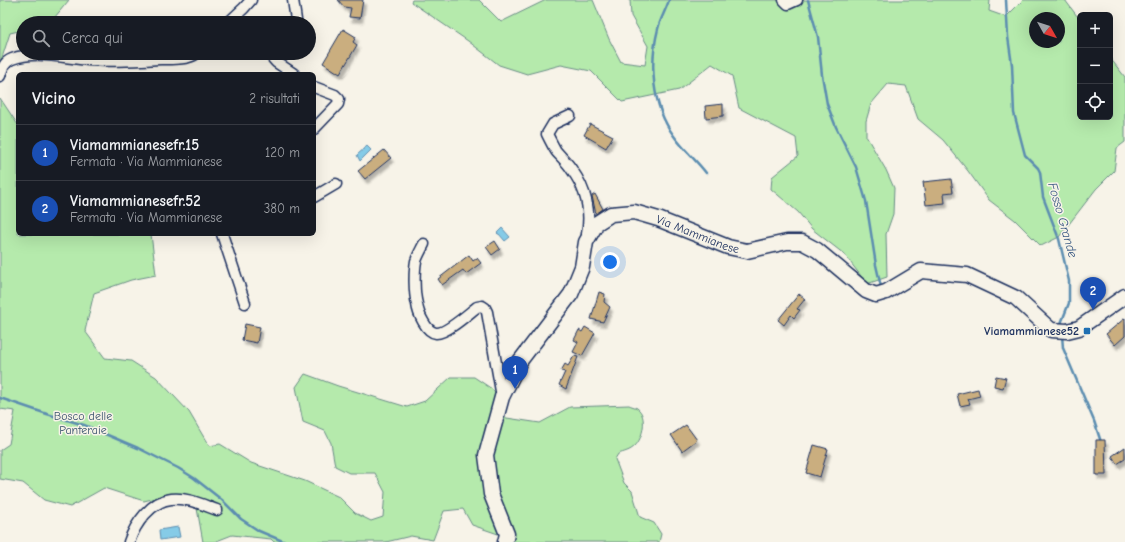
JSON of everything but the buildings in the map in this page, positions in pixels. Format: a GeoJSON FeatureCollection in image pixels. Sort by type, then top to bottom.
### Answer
{"type":"FeatureCollection","features":[{"type":"Feature","properties":{"kind":"main road","name":"Via Mammianese"},"geometry":{"type":"LineString","coordinates":[[505,542],[508,534],[491,494],[486,455],[502,397],[520,361],[571,294],[582,268],[586,242],[597,223],[610,214],[634,212],[658,219],[728,247],[747,251],[787,242],[802,242],[817,250],[866,292],[876,295],[886,292],[921,271],[967,275],[1016,298],[1051,330],[1067,331],[1079,328],[1125,296]]}},
{"type":"Feature","properties":{"kind":"street"},"geometry":{"type":"LineString","coordinates":[[235,16],[251,0]]}},
{"type":"Feature","properties":{"kind":"street"},"geometry":{"type":"LineString","coordinates":[[294,0],[296,16]]}},
{"type":"Feature","properties":{"kind":"street"},"geometry":{"type":"LineString","coordinates":[[784,0],[788,4],[797,0]]}},
{"type":"Feature","properties":{"kind":"street"},"geometry":{"type":"LineString","coordinates":[[0,76],[6,63],[16,58]]}},
{"type":"Feature","properties":{"kind":"street"},"geometry":{"type":"LineString","coordinates":[[88,60],[145,60]]}},
{"type":"Feature","properties":{"kind":"street"},"geometry":{"type":"LineString","coordinates":[[274,60],[291,72]]}},
{"type":"Feature","properties":{"kind":"street"},"geometry":{"type":"LineString","coordinates":[[316,88],[335,95],[339,99],[338,104],[316,127]]}},
{"type":"Feature","properties":{"kind":"street"},"geometry":{"type":"LineString","coordinates":[[570,116],[553,124],[548,134],[555,149],[572,170],[581,185],[588,206],[589,222],[586,242]]}},
{"type":"Feature","properties":{"kind":"street"},"geometry":{"type":"LineString","coordinates":[[316,195],[336,184]]}},
{"type":"Feature","properties":{"kind":"street"},"geometry":{"type":"LineString","coordinates":[[223,236],[245,303]]}},
{"type":"Feature","properties":{"kind":"street"},"geometry":{"type":"LineString","coordinates":[[424,244],[416,261],[415,278],[417,305],[427,328],[438,334],[445,331],[477,307],[482,306],[485,308],[487,312],[502,397]]}},
{"type":"Feature","properties":{"kind":"street"},"geometry":{"type":"LineString","coordinates":[[129,542],[132,532],[143,517],[157,504],[171,499],[188,500],[217,510]]}},
{"type":"Feature","properties":{"kind":"green space"},"geometry":{"type":"Polygon","coordinates":[[[0,0],[69,0],[56,16],[16,16],[16,32],[10,33],[0,64],[0,0]]]}},
{"type":"Feature","properties":{"kind":"green space"},"geometry":{"type":"Polygon","coordinates":[[[412,0],[479,0],[501,22],[546,0],[593,0],[609,39],[621,62],[645,65],[648,46],[631,16],[630,0],[990,0],[989,11],[1006,17],[1023,0],[1065,0],[1077,16],[1077,120],[1113,120],[1113,62],[1125,77],[1125,142],[1117,148],[1114,171],[1096,189],[1059,237],[1041,246],[1015,220],[989,200],[943,140],[918,119],[906,86],[888,84],[871,104],[866,121],[866,136],[886,170],[894,188],[893,214],[886,234],[887,277],[867,284],[844,254],[812,229],[798,212],[771,189],[772,177],[798,156],[796,138],[739,108],[732,76],[712,64],[679,90],[622,102],[591,71],[561,65],[527,74],[499,65],[468,41],[411,2],[412,0]]]}},
{"type":"Feature","properties":{"kind":"green space","name":"Bosco delle Panteraie"},"geometry":{"type":"Polygon","coordinates":[[[0,98],[16,122],[16,236],[151,236],[156,275],[131,280],[94,293],[85,331],[105,358],[131,361],[156,377],[189,412],[209,446],[220,444],[251,463],[305,481],[339,497],[355,513],[371,521],[383,517],[385,492],[375,473],[349,473],[335,466],[331,443],[325,431],[303,422],[296,387],[305,374],[338,386],[407,407],[425,401],[451,377],[474,377],[492,389],[498,397],[482,459],[501,535],[472,525],[463,509],[444,511],[433,540],[411,536],[386,542],[274,542],[271,539],[232,535],[214,542],[203,542],[195,497],[172,494],[144,501],[104,488],[70,507],[44,500],[23,483],[0,479],[0,450],[9,444],[15,411],[0,409],[0,98]]]}},
{"type":"Feature","properties":{"kind":"green space"},"geometry":{"type":"Polygon","coordinates":[[[629,405],[637,408],[642,416],[642,433],[635,446],[618,454],[615,459],[624,483],[632,491],[640,517],[654,523],[661,534],[659,542],[511,542],[494,485],[492,454],[500,417],[540,423],[570,407],[629,405]]]}},
{"type":"Feature","properties":{"kind":"water"},"geometry":{"type":"Polygon","coordinates":[[[367,146],[371,150],[360,161],[357,155],[367,146]]]}},
{"type":"Feature","properties":{"kind":"water"},"geometry":{"type":"Polygon","coordinates":[[[502,228],[510,237],[505,241],[497,233],[502,228]]]}},
{"type":"Feature","properties":{"kind":"water"},"geometry":{"type":"Polygon","coordinates":[[[178,527],[180,537],[160,540],[159,530],[178,527]]]}},
{"type":"Feature","properties":{"kind":"waterway"},"geometry":{"type":"LineString","coordinates":[[669,0],[659,25],[655,42],[653,70],[654,84],[661,112],[674,136],[706,173]]}},
{"type":"Feature","properties":{"kind":"waterway"},"geometry":{"type":"LineString","coordinates":[[808,0],[818,37],[827,104],[836,127],[856,167],[866,201],[881,287]]}},
{"type":"Feature","properties":{"kind":"waterway","name":"Fosso Grande"},"geometry":{"type":"LineString","coordinates":[[1006,0],[1008,37],[1012,65],[1014,113],[1025,155],[1040,172],[1043,197],[1059,239],[1069,281],[1069,303],[1060,326]]}},
{"type":"Feature","properties":{"kind":"waterway","name":"Fosso Grande"},"geometry":{"type":"LineString","coordinates":[[1062,335],[1063,348],[1094,421],[1101,442]]}},
{"type":"Feature","properties":{"kind":"waterway"},"geometry":{"type":"LineString","coordinates":[[0,398],[84,425],[138,448],[178,468],[194,478],[222,500],[241,519],[259,531],[285,542]]}},
{"type":"Feature","properties":{"kind":"place","name":"Viamammianesefr.52"},"geometry":{"type":"Point","coordinates":[1093,310]}},
{"type":"Feature","properties":{"kind":"place","name":"Viamammianese52"},"geometry":{"type":"Point","coordinates":[1087,331]}},
{"type":"Feature","properties":{"kind":"place","name":"Viamammianesefr.15"},"geometry":{"type":"Point","coordinates":[515,389]}}]}
